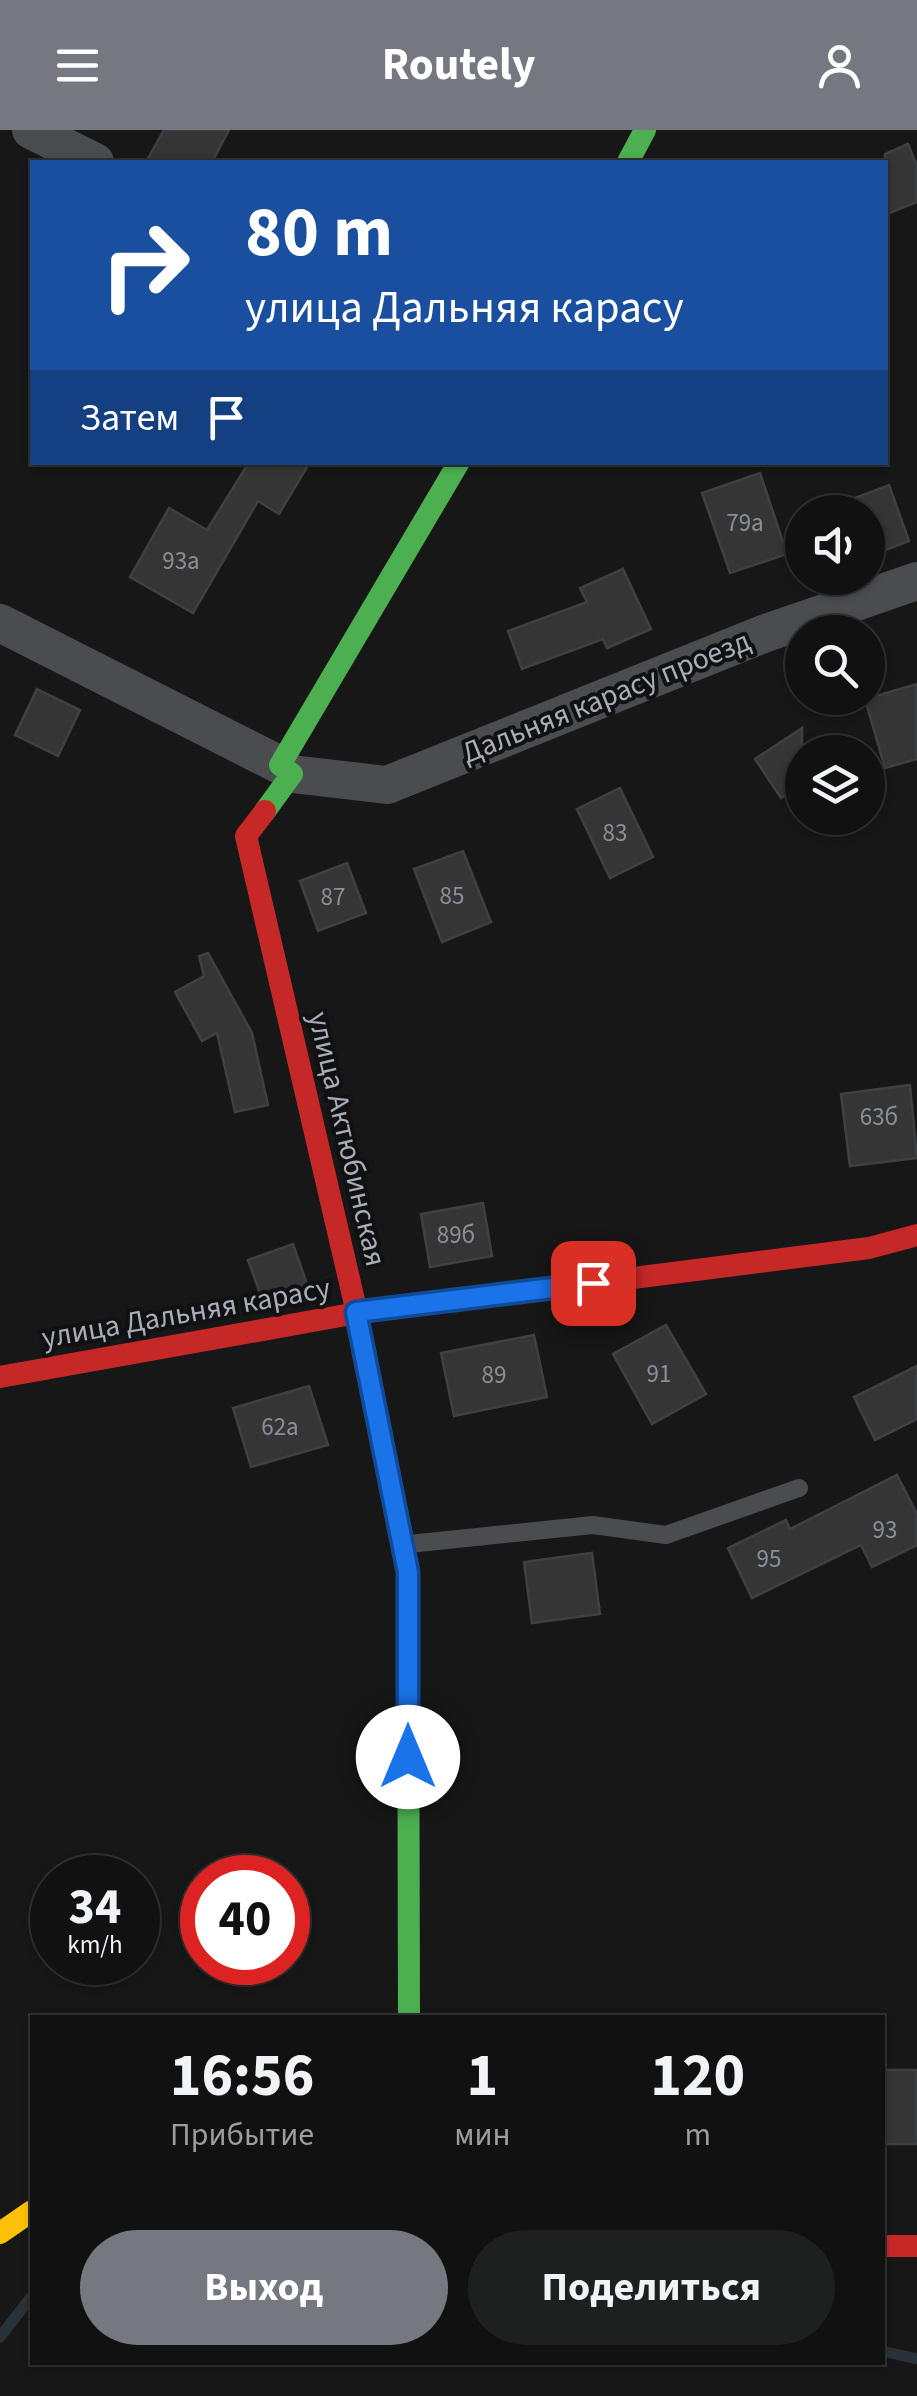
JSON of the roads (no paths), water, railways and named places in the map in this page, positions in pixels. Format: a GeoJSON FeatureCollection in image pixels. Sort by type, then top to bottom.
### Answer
{"type":"FeatureCollection","features":[{"type":"Feature","properties":{"kind":"street"},"geometry":{"type":"LineString","coordinates":[[32,130],[91,160]]}},
{"type":"Feature","properties":{"kind":"street"},"geometry":{"type":"LineString","coordinates":[[629,160],[645,130]]}},
{"type":"Feature","properties":{"kind":"street","name":"улица Актюбинская"},"geometry":{"type":"LineString","coordinates":[[409,2015],[408,1572],[356,1312],[246,836],[457,465]]}},
{"type":"Feature","properties":{"kind":"street","name":"Дальняя карасу проезд"},"geometry":{"type":"LineString","coordinates":[[0,623],[286,769],[386,785],[766,633],[917,581]]}},
{"type":"Feature","properties":{"kind":"street","name":"улица Дальняя карасу"},"geometry":{"type":"LineString","coordinates":[[0,1377],[356,1312],[869,1248],[917,1235]]}},
{"type":"Feature","properties":{"kind":"street"},"geometry":{"type":"LineString","coordinates":[[0,2232],[30,2212]]}},
{"type":"Feature","properties":{"kind":"street"},"geometry":{"type":"LineString","coordinates":[[885,2246],[917,2246]]}},
{"type":"Feature","properties":{"kind":"lane"},"geometry":{"type":"LineString","coordinates":[[402,1544],[593,1525],[666,1535],[799,1488]]}},
{"type":"Feature","properties":{"kind":"waterway"},"geometry":{"type":"LineString","coordinates":[[0,2337],[30,2299]]}},
{"type":"Feature","properties":{"kind":"waterway"},"geometry":{"type":"LineString","coordinates":[[885,2352],[917,2359]]}}]}
